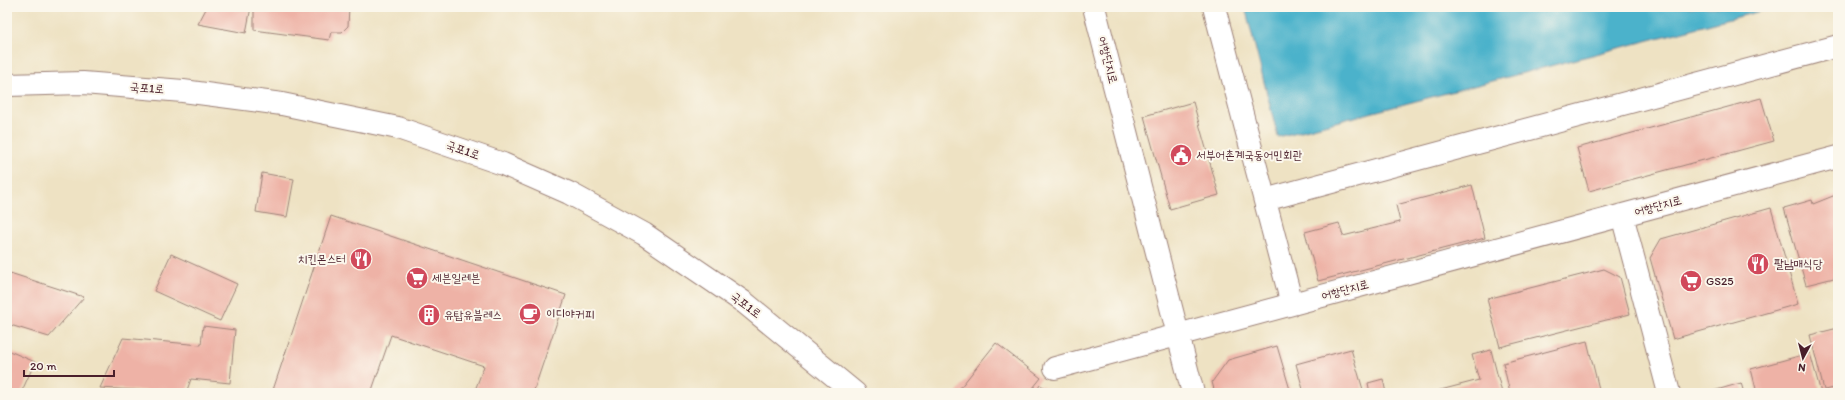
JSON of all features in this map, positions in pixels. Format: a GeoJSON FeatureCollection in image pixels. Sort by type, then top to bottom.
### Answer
{"type":"FeatureCollection","features":[{"type":"Feature","properties":{"kind":"street","name":"어항단지로"},"geometry":{"type":"LineString","coordinates":[[1094,7],[1178,335],[1838,157]]}},
{"type":"Feature","properties":{"kind":"street"},"geometry":{"type":"LineString","coordinates":[[1214,7],[1292,304]]}},
{"type":"Feature","properties":{"kind":"street"},"geometry":{"type":"LineString","coordinates":[[1265,200],[1838,46]]}},
{"type":"Feature","properties":{"kind":"street","name":"국포1로"},"geometry":{"type":"LineString","coordinates":[[7,85],[91,84],[183,91],[282,104],[398,128],[503,164],[569,193],[644,234],[745,303],[855,393]]}},
{"type":"Feature","properties":{"kind":"street"},"geometry":{"type":"LineString","coordinates":[[1622,215],[1669,393]]}},
{"type":"Feature","properties":{"kind":"street"},"geometry":{"type":"LineString","coordinates":[[1055,368],[1178,335],[1193,393]]}},
{"type":"Feature","properties":{"kind":"water"},"geometry":{"type":"Polygon","coordinates":[[[1245,7],[1776,7],[1278,137],[1245,7]]]}},
{"type":"Feature","properties":{"kind":"building"},"geometry":{"type":"Polygon","coordinates":[[[207,7],[251,7],[246,33],[198,24],[207,7]]]}},
{"type":"Feature","properties":{"kind":"building"},"geometry":{"type":"Polygon","coordinates":[[[254,7],[349,7],[348,26],[342,32],[331,32],[329,40],[254,30],[254,7]]]}},
{"type":"Feature","properties":{"kind":"building"},"geometry":{"type":"Polygon","coordinates":[[[1761,98],[1774,141],[1589,191],[1577,148],[1761,98]]]}},
{"type":"Feature","properties":{"kind":"building","name":"서부어촌계국동어민회관"},"geometry":{"type":"Polygon","coordinates":[[[1193,102],[1219,195],[1170,209],[1144,116],[1193,102]]]}},
{"type":"Feature","properties":{"kind":"building"},"geometry":{"type":"Polygon","coordinates":[[[262,173],[294,179],[287,217],[256,212],[262,173]]]}},
{"type":"Feature","properties":{"kind":"building"},"geometry":{"type":"Polygon","coordinates":[[[1472,185],[1485,238],[1318,281],[1305,232],[1339,223],[1343,236],[1400,222],[1396,205],[1472,185]]]}},
{"type":"Feature","properties":{"kind":"building"},"geometry":{"type":"Polygon","coordinates":[[[1838,194],[1838,277],[1806,285],[1784,208],[1812,200],[1813,204],[1838,194]]]}},
{"type":"Feature","properties":{"kind":"building"},"geometry":{"type":"Polygon","coordinates":[[[1771,208],[1798,304],[1673,339],[1650,258],[1661,239],[1771,208]]]}},
{"type":"Feature","properties":{"kind":"building","name":"유탑유블레스"},"geometry":{"type":"Polygon","coordinates":[[[331,216],[566,295],[533,393],[474,393],[484,366],[391,335],[371,393],[272,393],[331,216]]]}},
{"type":"Feature","properties":{"kind":"building"},"geometry":{"type":"Polygon","coordinates":[[[171,254],[237,284],[220,321],[154,291],[171,254]]]}},
{"type":"Feature","properties":{"kind":"building"},"geometry":{"type":"Polygon","coordinates":[[[1604,269],[1620,277],[1630,314],[1500,347],[1487,299],[1604,269]]]}},
{"type":"Feature","properties":{"kind":"building"},"geometry":{"type":"Polygon","coordinates":[[[7,272],[84,297],[49,337],[7,324],[7,272]]]}},
{"type":"Feature","properties":{"kind":"building"},"geometry":{"type":"Polygon","coordinates":[[[203,326],[235,330],[230,383],[191,379],[186,393],[100,388],[123,338],[201,345],[203,326]]]}},
{"type":"Feature","properties":{"kind":"building"},"geometry":{"type":"Polygon","coordinates":[[[1838,328],[1838,387],[1824,390],[1810,335],[1838,328]]]}},
{"type":"Feature","properties":{"kind":"building"},"geometry":{"type":"Polygon","coordinates":[[[1587,341],[1600,393],[1510,393],[1503,363],[1587,341]]]}},
{"type":"Feature","properties":{"kind":"building"},"geometry":{"type":"Polygon","coordinates":[[[996,343],[1041,378],[1029,393],[956,393],[996,343]]]}},
{"type":"Feature","properties":{"kind":"building"},"geometry":{"type":"Polygon","coordinates":[[[1277,346],[1291,393],[1215,393],[1212,382],[1228,360],[1277,346]]]}},
{"type":"Feature","properties":{"kind":"building"},"geometry":{"type":"Polygon","coordinates":[[[1351,349],[1364,393],[1304,393],[1296,364],[1351,349]]]}},
{"type":"Feature","properties":{"kind":"building"},"geometry":{"type":"Polygon","coordinates":[[[7,350],[35,362],[21,393],[7,393],[7,350]]]}},
{"type":"Feature","properties":{"kind":"building"},"geometry":{"type":"Polygon","coordinates":[[[1491,350],[1502,393],[1429,393],[1479,380],[1472,355],[1491,350]]]}},
{"type":"Feature","properties":{"kind":"building"},"geometry":{"type":"Polygon","coordinates":[[[1810,353],[1821,393],[1757,393],[1751,369],[1810,353]]]}},
{"type":"Feature","properties":{"kind":"building"},"geometry":{"type":"Polygon","coordinates":[[[1383,379],[1386,393],[1370,393],[1368,383],[1383,379]]]}},
{"type":"Feature","properties":{"kind":"building"},"geometry":{"type":"Polygon","coordinates":[[[1741,383],[1744,393],[1706,393],[1741,383]]]}},
{"type":"Feature","properties":{"kind":"building"},"geometry":{"type":"Polygon","coordinates":[[[1040,385],[1055,393],[1035,393],[1040,385]]]}},
{"type":"Feature","properties":{"kind":"place","name":"서부어촌계국동어민회관"},"geometry":{"type":"Point","coordinates":[1181,155]}},
{"type":"Feature","properties":{"kind":"place","name":"치킨몬스터"},"geometry":{"type":"Point","coordinates":[361,259]}},
{"type":"Feature","properties":{"kind":"place","name":"팔남매식당"},"geometry":{"type":"Point","coordinates":[1758,264]}},
{"type":"Feature","properties":{"kind":"place","name":"세븐일레븐"},"geometry":{"type":"Point","coordinates":[417,278]}},
{"type":"Feature","properties":{"kind":"place","name":"GS25"},"geometry":{"type":"Point","coordinates":[1691,281]}},
{"type":"Feature","properties":{"kind":"place","name":"이디야커피"},"geometry":{"type":"Point","coordinates":[530,314]}},
{"type":"Feature","properties":{"kind":"place","name":"유탑유블레스"},"geometry":{"type":"Point","coordinates":[429,315]}}]}
